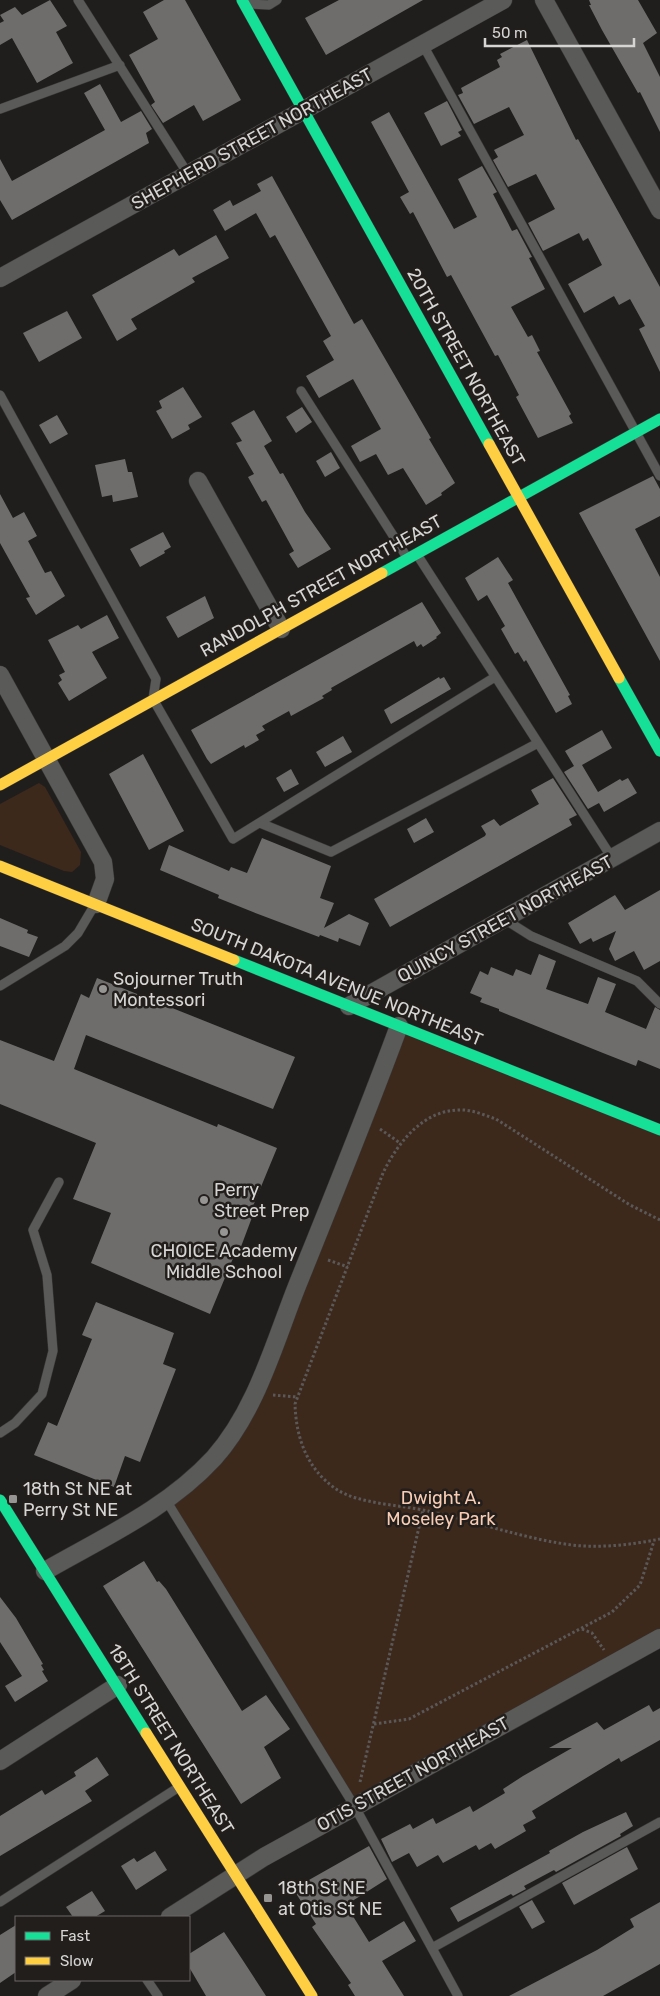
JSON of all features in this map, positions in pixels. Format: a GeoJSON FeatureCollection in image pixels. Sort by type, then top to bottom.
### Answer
{"type":"FeatureCollection","features":[{"type":"Feature","properties":{"kind":"street","name":"SHEPHERD STREET NORTHEAST"},"geometry":{"type":"LineString","coordinates":[[0,278],[504,0]]}},
{"type":"Feature","properties":{"kind":"street"},"geometry":{"type":"LineString","coordinates":[[544,0],[660,210]]}},
{"type":"Feature","properties":{"kind":"street","name":"20TH STREET NORTHEAST"},"geometry":{"type":"LineString","coordinates":[[243,2],[660,751]]}},
{"type":"Feature","properties":{"kind":"street","name":"RANDOLPH STREET NORTHEAST"},"geometry":{"type":"LineString","coordinates":[[0,785],[660,419]]}},
{"type":"Feature","properties":{"kind":"street"},"geometry":{"type":"LineString","coordinates":[[198,481],[281,629]]}},
{"type":"Feature","properties":{"kind":"street"},"geometry":{"type":"LineString","coordinates":[[0,675],[103,862],[105,879],[103,890],[96,904]]}},
{"type":"Feature","properties":{"kind":"street","name":"QUINCY STREET NORTHEAST"},"geometry":{"type":"LineString","coordinates":[[349,1006],[660,832]]}},
{"type":"Feature","properties":{"kind":"street","name":"SOUTH DAKOTA AVENUE NORTHEAST"},"geometry":{"type":"LineString","coordinates":[[0,866],[660,1130]]}},
{"type":"Feature","properties":{"kind":"street"},"geometry":{"type":"LineString","coordinates":[[45,1571],[121,1529],[166,1500],[213,1458],[244,1414],[263,1372],[399,1026]]}},
{"type":"Feature","properties":{"kind":"street","name":"18TH STREET NORTHEAST"},"geometry":{"type":"LineString","coordinates":[[0,1500],[118,1685],[234,1876],[312,1996]]}},
{"type":"Feature","properties":{"kind":"street","name":"OTIS STREET NORTHEAST"},"geometry":{"type":"LineString","coordinates":[[172,1916],[234,1876],[355,1806],[660,1638]]}},
{"type":"Feature","properties":{"kind":"street"},"geometry":{"type":"LineString","coordinates":[[0,1761],[118,1685]]}},
{"type":"Feature","properties":{"kind":"street"},"geometry":{"type":"LineString","coordinates":[[47,1996],[70,1981]]}},
{"type":"Feature","properties":{"kind":"lane"},"geometry":{"type":"LineString","coordinates":[[78,0],[188,174]]}},
{"type":"Feature","properties":{"kind":"lane"},"geometry":{"type":"LineString","coordinates":[[243,2],[269,5],[277,0]]}},
{"type":"Feature","properties":{"kind":"lane"},"geometry":{"type":"LineString","coordinates":[[422,44],[660,476]]}},
{"type":"Feature","properties":{"kind":"lane"},"geometry":{"type":"LineString","coordinates":[[0,109],[120,65]]}},
{"type":"Feature","properties":{"kind":"lane"},"geometry":{"type":"LineString","coordinates":[[301,391],[495,677],[612,858]]}},
{"type":"Feature","properties":{"kind":"lane"},"geometry":{"type":"LineString","coordinates":[[0,395],[156,679],[153,699],[232,840],[495,677]]}},
{"type":"Feature","properties":{"kind":"lane"},"geometry":{"type":"LineString","coordinates":[[260,822],[331,852],[538,743]]}},
{"type":"Feature","properties":{"kind":"lane"},"geometry":{"type":"LineString","coordinates":[[0,986],[65,946],[78,932],[96,904]]}},
{"type":"Feature","properties":{"kind":"lane"},"geometry":{"type":"LineString","coordinates":[[503,919],[531,936],[637,981],[660,1004]]}},
{"type":"Feature","properties":{"kind":"lane"},"geometry":{"type":"LineString","coordinates":[[0,1432],[15,1423],[42,1394],[54,1351],[47,1275],[33,1230],[59,1182]]}},
{"type":"Feature","properties":{"kind":"lane"},"geometry":{"type":"LineString","coordinates":[[166,1500],[355,1806],[458,1996]]}},
{"type":"Feature","properties":{"kind":"lane"},"geometry":{"type":"LineString","coordinates":[[0,1902],[180,1787]]}},
{"type":"Feature","properties":{"kind":"lane"},"geometry":{"type":"LineString","coordinates":[[432,1948],[660,1822]]}},
{"type":"Feature","properties":{"kind":"lane"},"geometry":{"type":"LineString","coordinates":[[149,1981],[158,1996]]}},
{"type":"Feature","properties":{"kind":"path"},"geometry":{"type":"LineString","coordinates":[[660,1220],[630,1205],[515,1129],[496,1119],[477,1112],[457,1110],[439,1115],[406,1134],[383,1172],[295,1404],[295,1421],[302,1449],[318,1473],[337,1490],[361,1498],[423,1510],[567,1544],[626,1546],[660,1539]]}},
{"type":"Feature","properties":{"kind":"path"},"geometry":{"type":"LineString","coordinates":[[364,1117],[400,1143]]}},
{"type":"Feature","properties":{"kind":"path"},"geometry":{"type":"LineString","coordinates":[[355,1806],[423,1510]]}},
{"type":"Feature","properties":{"kind":"path"},"geometry":{"type":"LineString","coordinates":[[374,1724],[409,1719],[612,1612],[640,1586],[654,1541]]}},
{"type":"Feature","properties":{"kind":"path"},"geometry":{"type":"LineString","coordinates":[[582,1629],[592,1633],[614,1663]]}},
{"type":"Feature","properties":{"kind":"green space"},"geometry":{"type":"Polygon","coordinates":[[[39,783],[45,787],[81,852],[80,865],[72,872],[64,871],[0,845],[0,804],[39,783]]]}},
{"type":"Feature","properties":{"kind":"green space","name":"Dwight A. Moseley Park"},"geometry":{"type":"Polygon","coordinates":[[[399,1026],[660,1129],[660,1638],[355,1807],[166,1500],[235,1430],[399,1026]]]}},
{"type":"Feature","properties":{"kind":"building"},"geometry":{"type":"Polygon","coordinates":[[[50,0],[67,26],[56,32],[73,63],[37,83],[12,38],[0,45],[0,23],[4,21],[0,15],[15,7],[22,15],[50,0]]]}},
{"type":"Feature","properties":{"kind":"building"},"geometry":{"type":"Polygon","coordinates":[[[164,0],[185,0],[241,100],[203,121],[194,105],[163,123],[151,105],[155,102],[129,55],[158,39],[143,12],[164,0]]]}},
{"type":"Feature","properties":{"kind":"building"},"geometry":{"type":"Polygon","coordinates":[[[339,0],[423,0],[326,55],[305,18],[339,0]]]}},
{"type":"Feature","properties":{"kind":"building"},"geometry":{"type":"Polygon","coordinates":[[[589,0],[638,0],[657,33],[643,43],[660,77],[660,132],[640,92],[638,93],[602,30],[589,5],[591,5],[589,0]]]}},
{"type":"Feature","properties":{"kind":"building"},"geometry":{"type":"Polygon","coordinates":[[[527,40],[576,140],[578,139],[660,287],[660,372],[639,329],[645,326],[630,299],[619,305],[614,296],[584,313],[568,284],[602,265],[588,238],[583,241],[579,233],[543,251],[528,223],[555,209],[536,174],[508,187],[493,160],[498,157],[494,150],[524,135],[509,107],[474,124],[458,95],[463,93],[461,88],[500,67],[497,60],[502,57],[500,54],[527,40]]]}},
{"type":"Feature","properties":{"kind":"building"},"geometry":{"type":"Polygon","coordinates":[[[100,84],[121,122],[141,111],[152,129],[146,133],[149,143],[12,220],[0,200],[0,159],[12,181],[105,130],[84,93],[100,84]]]}},
{"type":"Feature","properties":{"kind":"building"},"geometry":{"type":"Polygon","coordinates":[[[447,101],[462,130],[458,132],[461,136],[441,146],[424,113],[447,101]]]}},
{"type":"Feature","properties":{"kind":"building"},"geometry":{"type":"Polygon","coordinates":[[[389,112],[454,229],[477,217],[458,179],[482,166],[497,192],[493,194],[512,231],[517,229],[532,257],[529,258],[545,289],[511,307],[528,337],[532,335],[540,351],[537,352],[571,414],[569,416],[573,423],[538,438],[516,397],[519,395],[498,355],[495,356],[451,275],[447,277],[413,212],[410,214],[400,197],[409,192],[371,122],[389,112]]]}},
{"type":"Feature","properties":{"kind":"building"},"geometry":{"type":"Polygon","coordinates":[[[272,176],[354,324],[362,319],[455,483],[441,493],[442,495],[426,505],[403,468],[388,475],[376,454],[360,462],[351,446],[381,429],[353,379],[319,398],[306,376],[334,360],[323,341],[331,336],[275,235],[270,238],[256,213],[225,231],[213,210],[230,200],[233,206],[261,191],[257,184],[272,176]]]}},
{"type":"Feature","properties":{"kind":"building"},"geometry":{"type":"Polygon","coordinates":[[[216,235],[229,258],[192,278],[195,282],[131,319],[137,329],[117,341],[92,295],[174,249],[179,256],[216,235]]]}},
{"type":"Feature","properties":{"kind":"building"},"geometry":{"type":"Polygon","coordinates":[[[67,311],[82,338],[39,362],[23,333],[67,311]]]}},
{"type":"Feature","properties":{"kind":"building"},"geometry":{"type":"Polygon","coordinates":[[[183,387],[202,417],[188,425],[190,429],[172,439],[156,411],[162,408],[159,401],[183,387]]]}},
{"type":"Feature","properties":{"kind":"building"},"geometry":{"type":"Polygon","coordinates":[[[302,407],[312,422],[296,433],[286,417],[302,407]]]}},
{"type":"Feature","properties":{"kind":"building"},"geometry":{"type":"Polygon","coordinates":[[[254,410],[272,441],[264,446],[280,474],[283,473],[305,512],[331,549],[298,568],[289,554],[294,551],[266,500],[262,502],[248,477],[254,474],[236,443],[242,441],[231,423],[254,410]]]}},
{"type":"Feature","properties":{"kind":"building"},"geometry":{"type":"Polygon","coordinates":[[[57,415],[68,434],[50,444],[39,425],[57,415]]]}},
{"type":"Feature","properties":{"kind":"building"},"geometry":{"type":"Polygon","coordinates":[[[331,452],[340,468],[325,477],[316,461],[331,452]]]}},
{"type":"Feature","properties":{"kind":"building"},"geometry":{"type":"Polygon","coordinates":[[[125,459],[128,472],[132,472],[138,497],[113,502],[112,495],[102,497],[95,465],[125,459]]]}},
{"type":"Feature","properties":{"kind":"building"},"geometry":{"type":"Polygon","coordinates":[[[653,476],[660,489],[660,516],[635,529],[660,577],[660,661],[579,513],[653,476]]]}},
{"type":"Feature","properties":{"kind":"building"},"geometry":{"type":"Polygon","coordinates":[[[0,494],[13,518],[24,512],[37,536],[28,541],[45,573],[51,571],[65,596],[36,615],[26,598],[30,597],[0,543],[0,494]]]}},
{"type":"Feature","properties":{"kind":"building"},"geometry":{"type":"Polygon","coordinates":[[[163,532],[171,547],[164,551],[165,553],[140,567],[130,549],[163,532]]]}},
{"type":"Feature","properties":{"kind":"building"},"geometry":{"type":"Polygon","coordinates":[[[498,557],[513,580],[508,583],[570,695],[568,696],[572,704],[556,713],[526,660],[524,662],[518,652],[515,654],[501,629],[505,626],[487,595],[478,601],[465,578],[498,557]]]}},
{"type":"Feature","properties":{"kind":"building"},"geometry":{"type":"Polygon","coordinates":[[[205,596],[214,618],[178,638],[166,617],[205,596]]]}},
{"type":"Feature","properties":{"kind":"building"},"geometry":{"type":"Polygon","coordinates":[[[422,602],[441,633],[437,638],[423,647],[421,644],[417,647],[414,641],[331,688],[332,690],[322,696],[324,698],[291,716],[289,711],[262,726],[265,730],[256,735],[259,740],[245,748],[244,745],[211,764],[207,759],[191,730],[422,602]]]}},
{"type":"Feature","properties":{"kind":"building"},"geometry":{"type":"Polygon","coordinates":[[[107,615],[119,638],[92,652],[107,678],[69,701],[58,683],[62,680],[59,675],[65,672],[48,640],[78,625],[81,629],[107,615]]]}},
{"type":"Feature","properties":{"kind":"building"},"geometry":{"type":"Polygon","coordinates":[[[439,677],[440,679],[444,677],[451,689],[391,724],[384,710],[439,677]]]}},
{"type":"Feature","properties":{"kind":"building"},"geometry":{"type":"Polygon","coordinates":[[[602,730],[612,748],[582,765],[598,792],[620,779],[622,781],[628,778],[637,793],[604,812],[599,803],[588,809],[564,772],[574,766],[565,751],[602,730]]]}},
{"type":"Feature","properties":{"kind":"building"},"geometry":{"type":"Polygon","coordinates":[[[343,736],[352,752],[325,767],[316,752],[343,736]]]}},
{"type":"Feature","properties":{"kind":"building"},"geometry":{"type":"Polygon","coordinates":[[[143,754],[184,831],[149,850],[109,774],[143,754]]]}},
{"type":"Feature","properties":{"kind":"building"},"geometry":{"type":"Polygon","coordinates":[[[291,769],[299,784],[284,792],[276,778],[291,769]]]}},
{"type":"Feature","properties":{"kind":"building"},"geometry":{"type":"Polygon","coordinates":[[[553,778],[577,815],[569,819],[572,825],[390,927],[374,899],[485,836],[486,834],[481,826],[494,819],[500,826],[539,804],[531,790],[553,778]]]}},
{"type":"Feature","properties":{"kind":"building"},"geometry":{"type":"Polygon","coordinates":[[[426,818],[434,832],[414,843],[407,829],[426,818]]]}},
{"type":"Feature","properties":{"kind":"building"},"geometry":{"type":"Polygon","coordinates":[[[262,838],[331,866],[320,898],[334,903],[324,928],[349,914],[369,923],[360,946],[339,938],[338,942],[320,935],[319,937],[253,912],[218,898],[219,895],[160,870],[169,845],[229,871],[231,867],[247,873],[262,838]]]}},
{"type":"Feature","properties":{"kind":"building"},"geometry":{"type":"Polygon","coordinates":[[[660,890],[660,961],[644,970],[634,951],[615,961],[609,949],[616,931],[593,942],[591,938],[580,944],[568,923],[615,895],[625,910],[660,890]]]}},
{"type":"Feature","properties":{"kind":"building"},"geometry":{"type":"Polygon","coordinates":[[[0,918],[28,930],[27,933],[38,937],[29,957],[0,946],[0,918]]]}},
{"type":"Feature","properties":{"kind":"building"},"geometry":{"type":"Polygon","coordinates":[[[539,954],[556,961],[546,989],[588,1004],[598,977],[616,984],[605,1012],[646,1029],[655,1007],[660,1010],[660,1069],[638,1060],[636,1066],[603,1053],[499,1011],[499,1009],[480,1002],[482,998],[470,993],[480,971],[488,975],[491,967],[513,976],[516,969],[531,975],[539,954]]]}},
{"type":"Feature","properties":{"kind":"building"},"geometry":{"type":"Polygon","coordinates":[[[97,978],[295,1057],[273,1109],[86,1035],[74,1069],[217,1127],[218,1124],[277,1148],[251,1211],[254,1212],[239,1252],[236,1251],[210,1314],[91,1263],[111,1213],[73,1199],[96,1143],[0,1104],[0,1040],[54,1061],[81,994],[89,998],[97,978]]]}},
{"type":"Feature","properties":{"kind":"building"},"geometry":{"type":"Polygon","coordinates":[[[96,1302],[174,1333],[163,1364],[176,1369],[140,1462],[125,1456],[114,1487],[34,1455],[48,1422],[57,1426],[92,1339],[82,1335],[96,1302]]]}},
{"type":"Feature","properties":{"kind":"building"},"geometry":{"type":"Polygon","coordinates":[[[144,1561],[157,1582],[159,1581],[166,1589],[242,1711],[266,1695],[290,1729],[264,1747],[281,1778],[241,1804],[103,1586],[144,1561]]]}},
{"type":"Feature","properties":{"kind":"building"},"geometry":{"type":"Polygon","coordinates":[[[0,1597],[16,1618],[43,1664],[41,1665],[44,1670],[42,1671],[48,1681],[15,1702],[5,1686],[22,1676],[0,1642],[0,1597]]]}},
{"type":"Feature","properties":{"kind":"building"},"geometry":{"type":"Polygon","coordinates":[[[649,1705],[653,1712],[660,1708],[660,1740],[621,1762],[619,1758],[532,1811],[536,1818],[523,1825],[526,1831],[495,1849],[491,1843],[479,1850],[476,1845],[443,1863],[438,1855],[417,1867],[409,1853],[392,1862],[381,1839],[410,1824],[413,1829],[433,1818],[436,1824],[470,1806],[473,1812],[505,1793],[503,1789],[523,1776],[572,1748],[549,1748],[597,1722],[604,1730],[649,1705]]]}},
{"type":"Feature","properties":{"kind":"building"},"geometry":{"type":"Polygon","coordinates":[[[97,1757],[109,1775],[85,1791],[92,1801],[0,1856],[0,1816],[42,1790],[45,1795],[76,1776],[74,1772],[97,1757]]]}},
{"type":"Feature","properties":{"kind":"building"},"geometry":{"type":"Polygon","coordinates":[[[626,1812],[633,1826],[620,1834],[621,1836],[556,1872],[554,1870],[524,1886],[526,1889],[513,1896],[511,1894],[458,1922],[450,1908],[550,1853],[549,1851],[583,1832],[626,1812]]]}},
{"type":"Feature","properties":{"kind":"building"},"geometry":{"type":"Polygon","coordinates":[[[369,1846],[387,1879],[346,1905],[369,1942],[404,1921],[416,1941],[382,1961],[404,1996],[355,1996],[348,1985],[351,1983],[312,1927],[316,1924],[293,1889],[369,1846]]]}},
{"type":"Feature","properties":{"kind":"building"},"geometry":{"type":"Polygon","coordinates":[[[627,1847],[638,1869],[574,1905],[562,1883],[627,1847]]]}},
{"type":"Feature","properties":{"kind":"building"},"geometry":{"type":"Polygon","coordinates":[[[155,1851],[167,1870],[136,1890],[121,1866],[134,1858],[137,1862],[155,1851]]]}},
{"type":"Feature","properties":{"kind":"building"},"geometry":{"type":"Polygon","coordinates":[[[92,1891],[105,1911],[97,1916],[72,1916],[66,1907],[92,1891]]]}},
{"type":"Feature","properties":{"kind":"building"},"geometry":{"type":"Polygon","coordinates":[[[532,1900],[545,1922],[532,1929],[519,1907],[532,1900]]]}},
{"type":"Feature","properties":{"kind":"building"},"geometry":{"type":"Polygon","coordinates":[[[660,1902],[660,1964],[603,1996],[509,1996],[597,1950],[634,1927],[630,1919],[660,1902]]]}},
{"type":"Feature","properties":{"kind":"building"},"geometry":{"type":"Polygon","coordinates":[[[15,1926],[15,1973],[0,1983],[0,1935],[15,1926]]]}},
{"type":"Feature","properties":{"kind":"building"},"geometry":{"type":"Polygon","coordinates":[[[224,1932],[266,1996],[206,1996],[190,1969],[190,1953],[224,1932]]]}},
{"type":"Feature","properties":{"kind":"traffic: fast"},"geometry":{"type":"LineString","coordinates":[[242,0],[489,444]]}},
{"type":"Feature","properties":{"kind":"traffic: fast"},"geometry":{"type":"LineString","coordinates":[[382,573],[660,419]]}},
{"type":"Feature","properties":{"kind":"traffic: fast"},"geometry":{"type":"LineString","coordinates":[[619,678],[660,751]]}},
{"type":"Feature","properties":{"kind":"traffic: fast"},"geometry":{"type":"LineString","coordinates":[[234,960],[660,1130]]}},
{"type":"Feature","properties":{"kind":"traffic: fast"},"geometry":{"type":"LineString","coordinates":[[0,1500],[146,1733]]}},
{"type":"Feature","properties":{"kind":"traffic: slow"},"geometry":{"type":"LineString","coordinates":[[489,444],[619,678]]}},
{"type":"Feature","properties":{"kind":"traffic: slow"},"geometry":{"type":"LineString","coordinates":[[0,785],[382,573]]}},
{"type":"Feature","properties":{"kind":"traffic: slow"},"geometry":{"type":"LineString","coordinates":[[0,866],[234,960]]}},
{"type":"Feature","properties":{"kind":"traffic: slow"},"geometry":{"type":"LineString","coordinates":[[146,1733],[312,1996]]}},
{"type":"Feature","properties":{"kind":"place","name":"Sojourner Truth Montessori"},"geometry":{"type":"Point","coordinates":[103,989]}},
{"type":"Feature","properties":{"kind":"place","name":"Perry Street Prep"},"geometry":{"type":"Point","coordinates":[204,1200]}},
{"type":"Feature","properties":{"kind":"place","name":"CHOICE Academy Middle School"},"geometry":{"type":"Point","coordinates":[224,1232]}},
{"type":"Feature","properties":{"kind":"place","name":"18th St NE at Perry St NE"},"geometry":{"type":"Point","coordinates":[13,1499]}},
{"type":"Feature","properties":{"kind":"place","name":"18th St NE at Otis St NE"},"geometry":{"type":"Point","coordinates":[268,1898]}}]}
